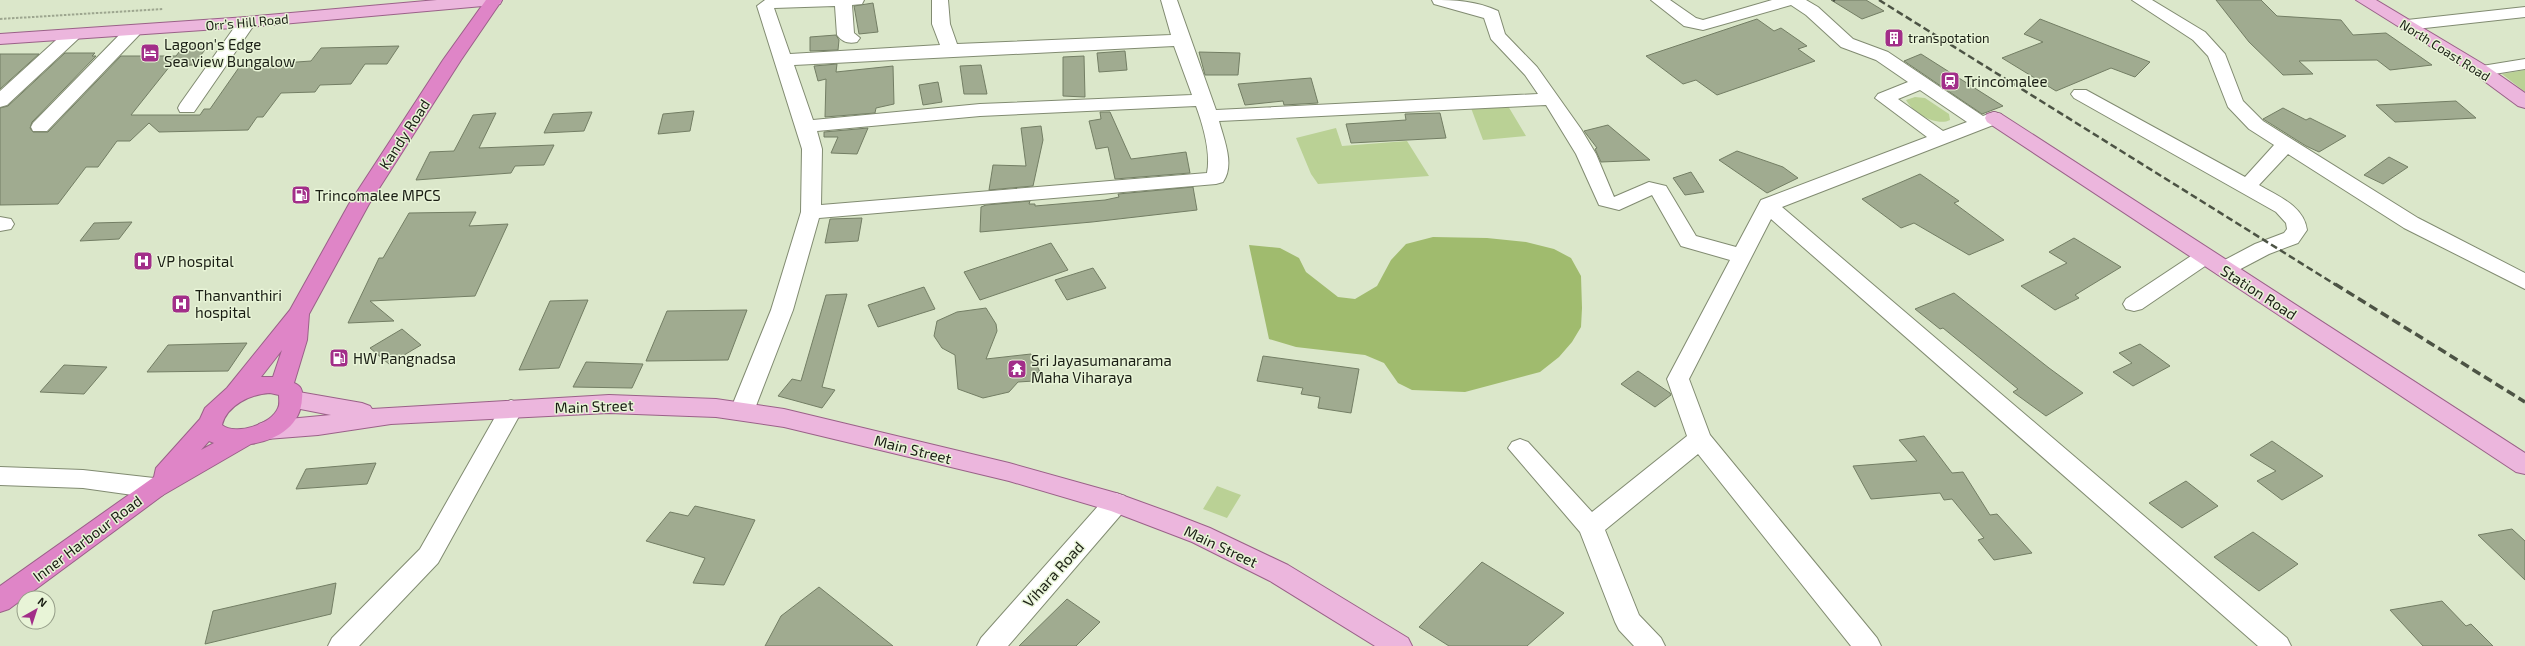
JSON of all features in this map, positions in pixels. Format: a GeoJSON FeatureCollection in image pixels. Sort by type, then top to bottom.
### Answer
{"type":"FeatureCollection","features":[{"type":"Feature","properties":{"kind":"highway","name":"Kandy Road"},"geometry":{"type":"LineString","coordinates":[[235,394],[298,314],[359,204],[448,66],[494,0]]}},
{"type":"Feature","properties":{"kind":"highway","name":"Kandy Road"},"geometry":{"type":"LineString","coordinates":[[243,438],[267,430],[281,421],[290,410],[287,393],[296,340],[298,314]]}},
{"type":"Feature","properties":{"kind":"highway"},"geometry":{"type":"LineString","coordinates":[[235,394],[252,387],[268,384],[287,393]]}},
{"type":"Feature","properties":{"kind":"highway","name":"Inner Harbour Road"},"geometry":{"type":"LineString","coordinates":[[154,488],[210,425],[212,415],[221,404],[235,394]]}},
{"type":"Feature","properties":{"kind":"highway"},"geometry":{"type":"LineString","coordinates":[[210,425],[212,432],[219,437],[243,438]]}},
{"type":"Feature","properties":{"kind":"highway","name":"Inner Harbour Road"},"geometry":{"type":"LineString","coordinates":[[0,601],[154,488],[243,438]]}},
{"type":"Feature","properties":{"kind":"main road","name":"Orr’s Hill Road"},"geometry":{"type":"LineString","coordinates":[[0,39],[247,22],[494,0]]}},
{"type":"Feature","properties":{"kind":"main road","name":"North Coast Road"},"geometry":{"type":"LineString","coordinates":[[2364,0],[2482,71],[2525,102]]}},
{"type":"Feature","properties":{"kind":"main road","name":"Station Road"},"geometry":{"type":"LineString","coordinates":[[1988,121],[2224,269],[2525,465]]}},
{"type":"Feature","properties":{"kind":"main road","name":"Main Street"},"geometry":{"type":"LineString","coordinates":[[287,393],[391,415]]}},
{"type":"Feature","properties":{"kind":"main road","name":"Main Street"},"geometry":{"type":"LineString","coordinates":[[267,430],[318,426],[391,415],[650,404],[742,411],[791,420],[979,465],[1116,503],[1201,535],[1235,551],[1285,577],[1398,646]]}},
{"type":"Feature","properties":{"kind":"street"},"geometry":{"type":"LineString","coordinates":[[742,411],[782,310],[811,212],[812,149],[806,126],[765,6],[772,3],[849,0],[846,35],[851,38]]}},
{"type":"Feature","properties":{"kind":"street"},"geometry":{"type":"LineString","coordinates":[[940,0],[941,24],[950,50]]}},
{"type":"Feature","properties":{"kind":"street"},"geometry":{"type":"LineString","coordinates":[[811,212],[1192,182],[1216,178],[1219,162],[1206,108],[1181,40],[1169,0]]}},
{"type":"Feature","properties":{"kind":"street"},"geometry":{"type":"LineString","coordinates":[[1440,0],[1482,10],[1492,15],[1497,34],[1531,71],[1586,154],[1606,201],[1619,204],[1649,188],[1659,190],[1688,241],[1742,256]]}},
{"type":"Feature","properties":{"kind":"street"},"geometry":{"type":"LineString","coordinates":[[1660,0],[1690,22],[1703,25],[1791,0]]}},
{"type":"Feature","properties":{"kind":"street"},"geometry":{"type":"LineString","coordinates":[[1794,0],[1812,11],[1847,43],[1882,56],[1922,83],[1988,121]]}},
{"type":"Feature","properties":{"kind":"street"},"geometry":{"type":"LineString","coordinates":[[2140,0],[2198,36],[2216,54],[2235,103],[2256,125],[2285,145],[2411,223],[2525,282]]}},
{"type":"Feature","properties":{"kind":"street"},"geometry":{"type":"LineString","coordinates":[[2407,25],[2525,12]]}},
{"type":"Feature","properties":{"kind":"street"},"geometry":{"type":"LineString","coordinates":[[187,108],[247,22]]}},
{"type":"Feature","properties":{"kind":"street"},"geometry":{"type":"LineString","coordinates":[[40,127],[133,31]]}},
{"type":"Feature","properties":{"kind":"street"},"geometry":{"type":"LineString","coordinates":[[0,101],[72,35]]}},
{"type":"Feature","properties":{"kind":"street"},"geometry":{"type":"LineString","coordinates":[[784,60],[950,50],[1181,40]]}},
{"type":"Feature","properties":{"kind":"street"},"geometry":{"type":"LineString","coordinates":[[2482,71],[2525,64]]}},
{"type":"Feature","properties":{"kind":"street"},"geometry":{"type":"LineString","coordinates":[[1922,83],[1884,98],[1941,138]]}},
{"type":"Feature","properties":{"kind":"street"},"geometry":{"type":"LineString","coordinates":[[2080,94],[2283,207],[2296,222],[2297,230],[2291,238],[2262,249],[2224,269]]}},
{"type":"Feature","properties":{"kind":"street"},"geometry":{"type":"LineString","coordinates":[[806,126],[980,110],[1206,108],[1550,99]]}},
{"type":"Feature","properties":{"kind":"street"},"geometry":{"type":"LineString","coordinates":[[1867,646],[1700,439],[1678,379],[1768,204],[1988,121]]}},
{"type":"Feature","properties":{"kind":"street"},"geometry":{"type":"LineString","coordinates":[[2247,187],[2285,145]]}},
{"type":"Feature","properties":{"kind":"street"},"geometry":{"type":"LineString","coordinates":[[1768,204],[2277,646]]}},
{"type":"Feature","properties":{"kind":"street"},"geometry":{"type":"LineString","coordinates":[[2134,304],[2204,257]]}},
{"type":"Feature","properties":{"kind":"street"},"geometry":{"type":"LineString","coordinates":[[342,646],[429,556],[511,409]]}},
{"type":"Feature","properties":{"kind":"street"},"geometry":{"type":"LineString","coordinates":[[1591,527],[1700,439]]}},
{"type":"Feature","properties":{"kind":"street"},"geometry":{"type":"LineString","coordinates":[[1520,448],[1591,527],[1628,622],[1651,646]]}},
{"type":"Feature","properties":{"kind":"street"},"geometry":{"type":"LineString","coordinates":[[0,476],[83,479],[154,488]]}},
{"type":"Feature","properties":{"kind":"street","name":"Vihara Road"},"geometry":{"type":"LineString","coordinates":[[993,645],[1116,503]]}},
{"type":"Feature","properties":{"kind":"path"},"geometry":{"type":"LineString","coordinates":[[0,19],[166,9]]}},
{"type":"Feature","properties":{"kind":"shaded area"},"geometry":{"type":"Polygon","coordinates":[[[2525,70],[2525,92],[2502,74],[2525,70]]]}},
{"type":"Feature","properties":{"kind":"shaded area"},"geometry":{"type":"Polygon","coordinates":[[[1915,97],[1925,98],[1949,114],[1950,120],[1939,122],[1926,118],[1914,110],[1906,100],[1915,97]]]}},
{"type":"Feature","properties":{"kind":"shaded area"},"geometry":{"type":"Polygon","coordinates":[[[1508,106],[1526,136],[1483,140],[1471,108],[1508,106]]]}},
{"type":"Feature","properties":{"kind":"shaded area"},"geometry":{"type":"Polygon","coordinates":[[[1336,128],[1342,146],[1407,141],[1429,176],[1318,184],[1311,174],[1296,138],[1336,128]]]}},
{"type":"Feature","properties":{"kind":"shaded area"},"geometry":{"type":"Polygon","coordinates":[[[1433,237],[1487,238],[1526,242],[1554,249],[1571,258],[1581,276],[1582,308],[1581,327],[1572,342],[1559,357],[1540,372],[1465,392],[1412,390],[1398,383],[1384,363],[1365,355],[1296,347],[1269,339],[1249,245],[1280,248],[1299,258],[1306,272],[1338,297],[1355,299],[1377,286],[1391,260],[1406,244],[1433,237]]]}},
{"type":"Feature","properties":{"kind":"shaded area"},"geometry":{"type":"Polygon","coordinates":[[[1217,486],[1241,495],[1227,518],[1203,509],[1217,486]]]}},
{"type":"Feature","properties":{"kind":"building","name":"transpotation"},"geometry":{"type":"Polygon","coordinates":[[[1831,0],[1866,0],[1884,11],[1862,19],[1831,0]]]}},
{"type":"Feature","properties":{"kind":"building"},"geometry":{"type":"Polygon","coordinates":[[[2216,0],[2261,0],[2277,16],[2341,20],[2353,35],[2386,33],[2432,65],[2390,70],[2377,60],[2299,61],[2313,74],[2283,75],[2249,42],[2216,0]]]}},
{"type":"Feature","properties":{"kind":"building"},"geometry":{"type":"Polygon","coordinates":[[[873,3],[878,32],[859,34],[854,6],[873,3]]]}},
{"type":"Feature","properties":{"kind":"building"},"geometry":{"type":"Polygon","coordinates":[[[1757,19],[1774,31],[1781,28],[1807,46],[1798,49],[1815,61],[1717,95],[1696,80],[1683,84],[1646,56],[1757,19]]]}},
{"type":"Feature","properties":{"kind":"building"},"geometry":{"type":"Polygon","coordinates":[[[2040,19],[2150,62],[2135,77],[2111,68],[2056,91],[2002,58],[2043,42],[2024,34],[2040,19]]]}},
{"type":"Feature","properties":{"kind":"building"},"geometry":{"type":"Polygon","coordinates":[[[836,35],[839,40],[838,50],[810,51],[810,37],[836,35]]]}},
{"type":"Feature","properties":{"kind":"building"},"geometry":{"type":"Polygon","coordinates":[[[208,46],[193,65],[170,66],[131,115],[200,115],[204,109],[210,109],[240,66],[311,61],[321,48],[399,46],[387,64],[365,64],[351,84],[320,85],[315,92],[281,93],[263,117],[257,117],[248,130],[159,132],[149,123],[130,141],[117,141],[98,167],[86,167],[58,204],[0,205],[0,108],[8,106],[65,53],[95,53],[92,56],[96,56],[32,122],[30,128],[33,132],[48,132],[121,56],[176,56],[183,47],[208,46]]]}},
{"type":"Feature","properties":{"kind":"building"},"geometry":{"type":"Polygon","coordinates":[[[1125,51],[1127,70],[1099,72],[1097,53],[1125,51]]]}},
{"type":"Feature","properties":{"kind":"building"},"geometry":{"type":"Polygon","coordinates":[[[1199,52],[1240,53],[1238,75],[1205,75],[1199,52]]]}},
{"type":"Feature","properties":{"kind":"building"},"geometry":{"type":"Polygon","coordinates":[[[0,54],[39,54],[0,89],[0,54]]]}},
{"type":"Feature","properties":{"kind":"building"},"geometry":{"type":"Polygon","coordinates":[[[1921,54],[2003,106],[1982,114],[1904,61],[1921,54]]]}},
{"type":"Feature","properties":{"kind":"building"},"geometry":{"type":"Polygon","coordinates":[[[1084,56],[1085,97],[1063,96],[1063,57],[1084,56]]]}},
{"type":"Feature","properties":{"kind":"building"},"geometry":{"type":"Polygon","coordinates":[[[837,64],[836,72],[893,66],[894,104],[876,108],[875,113],[825,117],[826,79],[818,81],[814,66],[837,64]]]}},
{"type":"Feature","properties":{"kind":"building"},"geometry":{"type":"Polygon","coordinates":[[[981,65],[987,94],[964,94],[960,66],[981,65]]]}},
{"type":"Feature","properties":{"kind":"building"},"geometry":{"type":"Polygon","coordinates":[[[1311,78],[1318,103],[1284,105],[1283,101],[1245,105],[1238,84],[1311,78]]]}},
{"type":"Feature","properties":{"kind":"building"},"geometry":{"type":"Polygon","coordinates":[[[938,82],[942,102],[923,105],[919,85],[938,82]]]}},
{"type":"Feature","properties":{"kind":"building"},"geometry":{"type":"Polygon","coordinates":[[[2456,101],[2476,118],[2395,122],[2376,105],[2456,101]]]}},
{"type":"Feature","properties":{"kind":"building"},"geometry":{"type":"Polygon","coordinates":[[[2283,108],[2306,120],[2310,118],[2346,136],[2319,152],[2306,146],[2263,119],[2283,108]]]}},
{"type":"Feature","properties":{"kind":"building"},"geometry":{"type":"Polygon","coordinates":[[[694,111],[690,131],[658,134],[663,114],[694,111]]]}},
{"type":"Feature","properties":{"kind":"building"},"geometry":{"type":"Polygon","coordinates":[[[592,112],[584,131],[544,133],[553,114],[592,112]]]}},
{"type":"Feature","properties":{"kind":"building"},"geometry":{"type":"Polygon","coordinates":[[[1100,112],[1110,112],[1131,159],[1186,152],[1190,173],[1115,179],[1108,147],[1096,149],[1089,121],[1101,119],[1100,112]]]}},
{"type":"Feature","properties":{"kind":"building"},"geometry":{"type":"Polygon","coordinates":[[[496,113],[479,148],[554,145],[544,165],[515,166],[511,173],[416,180],[430,152],[454,151],[473,115],[496,113]]]}},
{"type":"Feature","properties":{"kind":"building"},"geometry":{"type":"Polygon","coordinates":[[[1440,113],[1446,138],[1351,143],[1346,124],[1406,120],[1405,114],[1440,113]]]}},
{"type":"Feature","properties":{"kind":"building"},"geometry":{"type":"Polygon","coordinates":[[[1608,125],[1650,160],[1601,162],[1595,149],[1597,148],[1584,131],[1608,125]]]}},
{"type":"Feature","properties":{"kind":"building"},"geometry":{"type":"Polygon","coordinates":[[[1041,126],[1043,140],[1033,186],[989,190],[993,165],[1026,166],[1021,128],[1041,126]]]}},
{"type":"Feature","properties":{"kind":"building"},"geometry":{"type":"Polygon","coordinates":[[[868,128],[857,154],[831,153],[838,137],[824,137],[824,132],[868,128]]]}},
{"type":"Feature","properties":{"kind":"building"},"geometry":{"type":"Polygon","coordinates":[[[1737,151],[1783,167],[1798,178],[1767,193],[1719,160],[1737,151]]]}},
{"type":"Feature","properties":{"kind":"building"},"geometry":{"type":"Polygon","coordinates":[[[2389,157],[2408,167],[2383,184],[2364,175],[2389,157]]]}},
{"type":"Feature","properties":{"kind":"building"},"geometry":{"type":"Polygon","coordinates":[[[1691,172],[1704,192],[1685,195],[1673,178],[1691,172]]]}},
{"type":"Feature","properties":{"kind":"building"},"geometry":{"type":"Polygon","coordinates":[[[1920,174],[1959,201],[1954,203],[2004,240],[1969,255],[1914,223],[1901,228],[1862,199],[1920,174]]]}},
{"type":"Feature","properties":{"kind":"building"},"geometry":{"type":"Polygon","coordinates":[[[1193,187],[1197,210],[1092,222],[980,232],[981,207],[986,205],[1030,201],[1029,204],[1035,204],[1035,206],[1105,200],[1119,197],[1118,194],[1193,187]]]}},
{"type":"Feature","properties":{"kind":"building"},"geometry":{"type":"Polygon","coordinates":[[[476,212],[469,226],[508,224],[475,296],[370,301],[394,321],[348,323],[379,258],[383,258],[409,213],[476,212]]]}},
{"type":"Feature","properties":{"kind":"building"},"geometry":{"type":"Polygon","coordinates":[[[862,218],[858,241],[825,243],[830,219],[862,218]]]}},
{"type":"Feature","properties":{"kind":"building"},"geometry":{"type":"Polygon","coordinates":[[[132,222],[119,239],[80,241],[94,223],[132,222]]]}},
{"type":"Feature","properties":{"kind":"building"},"geometry":{"type":"Polygon","coordinates":[[[2074,238],[2121,267],[2075,295],[2079,298],[2055,310],[2021,286],[2067,263],[2049,252],[2074,238]]]}},
{"type":"Feature","properties":{"kind":"building"},"geometry":{"type":"Polygon","coordinates":[[[1051,243],[1068,270],[980,300],[964,272],[1051,243]]]}},
{"type":"Feature","properties":{"kind":"building"},"geometry":{"type":"Polygon","coordinates":[[[1093,268],[1106,288],[1067,300],[1055,280],[1093,268]]]}},
{"type":"Feature","properties":{"kind":"building"},"geometry":{"type":"Polygon","coordinates":[[[924,287],[935,309],[878,327],[868,305],[924,287]]]}},
{"type":"Feature","properties":{"kind":"building"},"geometry":{"type":"Polygon","coordinates":[[[1954,293],[2083,393],[2046,416],[2013,392],[2018,389],[1943,328],[1940,329],[1915,309],[1954,293]]]}},
{"type":"Feature","properties":{"kind":"building"},"geometry":{"type":"Polygon","coordinates":[[[847,294],[822,387],[835,390],[822,408],[778,396],[792,379],[801,381],[826,295],[847,294]]]}},
{"type":"Feature","properties":{"kind":"building"},"geometry":{"type":"Polygon","coordinates":[[[588,300],[559,368],[519,370],[550,301],[588,300]]]}},
{"type":"Feature","properties":{"kind":"building"},"geometry":{"type":"Polygon","coordinates":[[[986,308],[996,324],[997,331],[986,359],[1031,354],[1040,372],[1031,374],[1034,381],[1018,382],[1009,392],[983,398],[958,389],[955,355],[942,348],[934,336],[937,321],[957,312],[986,308]]]}},
{"type":"Feature","properties":{"kind":"building"},"geometry":{"type":"Polygon","coordinates":[[[747,310],[728,360],[646,361],[667,311],[747,310]]]}},
{"type":"Feature","properties":{"kind":"building"},"geometry":{"type":"Polygon","coordinates":[[[402,329],[421,345],[389,364],[370,348],[402,329]]]}},
{"type":"Feature","properties":{"kind":"building"},"geometry":{"type":"Polygon","coordinates":[[[247,343],[228,371],[147,372],[168,345],[247,343]]]}},
{"type":"Feature","properties":{"kind":"building"},"geometry":{"type":"Polygon","coordinates":[[[2140,344],[2170,366],[2133,386],[2113,372],[2132,363],[2119,353],[2140,344]]]}},
{"type":"Feature","properties":{"kind":"building"},"geometry":{"type":"Polygon","coordinates":[[[1263,356],[1359,369],[1351,413],[1318,408],[1320,397],[1301,394],[1303,388],[1257,381],[1263,356]]]}},
{"type":"Feature","properties":{"kind":"building"},"geometry":{"type":"Polygon","coordinates":[[[586,362],[643,364],[632,388],[573,387],[586,362]]]}},
{"type":"Feature","properties":{"kind":"building"},"geometry":{"type":"Polygon","coordinates":[[[64,365],[107,367],[84,394],[40,392],[64,365]]]}},
{"type":"Feature","properties":{"kind":"building"},"geometry":{"type":"Polygon","coordinates":[[[1638,371],[1671,395],[1655,407],[1621,384],[1638,371]]]}},
{"type":"Feature","properties":{"kind":"building"},"geometry":{"type":"Polygon","coordinates":[[[1924,436],[1952,473],[1963,472],[1990,515],[1997,514],[2032,553],[1994,560],[1978,540],[1984,538],[1952,499],[1944,500],[1940,493],[1871,499],[1853,466],[1917,461],[1899,440],[1924,436]]]}},
{"type":"Feature","properties":{"kind":"building"},"geometry":{"type":"Polygon","coordinates":[[[2272,441],[2323,476],[2282,500],[2257,481],[2276,471],[2250,455],[2272,441]]]}},
{"type":"Feature","properties":{"kind":"building"},"geometry":{"type":"Polygon","coordinates":[[[376,463],[367,484],[296,489],[306,469],[376,463]]]}},
{"type":"Feature","properties":{"kind":"building"},"geometry":{"type":"Polygon","coordinates":[[[2186,481],[2218,506],[2182,528],[2149,503],[2186,481]]]}},
{"type":"Feature","properties":{"kind":"building"},"geometry":{"type":"Polygon","coordinates":[[[695,506],[755,520],[724,585],[693,583],[705,558],[646,541],[670,512],[688,516],[695,506]]]}},
{"type":"Feature","properties":{"kind":"building"},"geometry":{"type":"Polygon","coordinates":[[[2512,529],[2525,541],[2525,580],[2478,535],[2512,529]]]}},
{"type":"Feature","properties":{"kind":"building"},"geometry":{"type":"Polygon","coordinates":[[[2253,532],[2298,564],[2259,591],[2214,557],[2253,532]]]}},
{"type":"Feature","properties":{"kind":"building"},"geometry":{"type":"Polygon","coordinates":[[[1482,562],[1564,613],[1527,646],[1449,646],[1419,627],[1482,562]]]}},
{"type":"Feature","properties":{"kind":"building"},"geometry":{"type":"Polygon","coordinates":[[[336,583],[331,614],[205,644],[213,611],[336,583]]]}},
{"type":"Feature","properties":{"kind":"building"},"geometry":{"type":"Polygon","coordinates":[[[819,587],[893,646],[765,646],[781,616],[819,587]]]}},
{"type":"Feature","properties":{"kind":"building"},"geometry":{"type":"Polygon","coordinates":[[[1067,599],[1100,622],[1076,646],[1019,646],[1067,599]]]}},
{"type":"Feature","properties":{"kind":"building"},"geometry":{"type":"Polygon","coordinates":[[[2442,601],[2466,626],[2471,624],[2493,646],[2423,646],[2390,610],[2442,601]]]}},
{"type":"Feature","properties":{"kind":"railway"},"geometry":{"type":"LineString","coordinates":[[1879,0],[2336,285]]}},
{"type":"Feature","properties":{"kind":"railway"},"geometry":{"type":"LineString","coordinates":[[2335,284],[2525,402]]}},
{"type":"Feature","properties":{"kind":"place","name":"transpotation"},"geometry":{"type":"Point","coordinates":[1894,38]}},
{"type":"Feature","properties":{"kind":"place","name":"Lagoon's Edge Sea view Bungalow"},"geometry":{"type":"Point","coordinates":[150,53]}},
{"type":"Feature","properties":{"kind":"place","name":"Trincomalee"},"geometry":{"type":"Point","coordinates":[1950,81]}},
{"type":"Feature","properties":{"kind":"place","name":"Trincomalee MPCS"},"geometry":{"type":"Point","coordinates":[301,195]}},
{"type":"Feature","properties":{"kind":"place","name":"VP hospital"},"geometry":{"type":"Point","coordinates":[143,261]}},
{"type":"Feature","properties":{"kind":"place","name":"Thanvanthiri hospital"},"geometry":{"type":"Point","coordinates":[181,304]}},
{"type":"Feature","properties":{"kind":"place","name":"HW Pangnadsa"},"geometry":{"type":"Point","coordinates":[339,358]}},
{"type":"Feature","properties":{"kind":"place","name":"Sri Jayasumanarama Maha Viharaya"},"geometry":{"type":"Point","coordinates":[1017,369]}}]}
